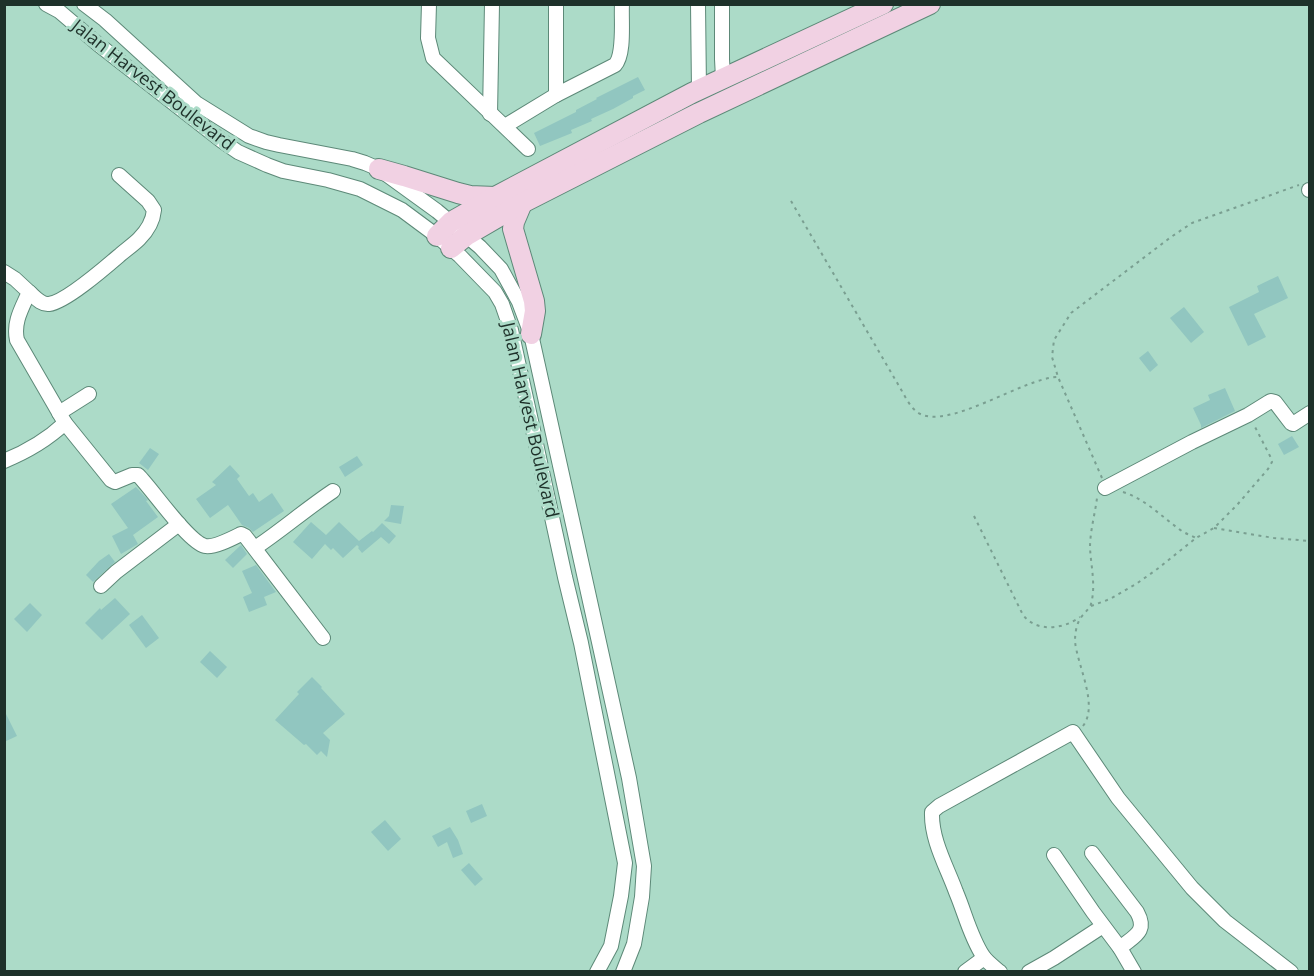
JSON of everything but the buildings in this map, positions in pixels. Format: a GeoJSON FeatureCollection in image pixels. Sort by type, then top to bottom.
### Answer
{"type":"FeatureCollection","features":[{"type":"Feature","properties":{"kind":"street","name":"Jalan Harvest Boulevard"},"geometry":{"type":"LineString","coordinates":[[46,4],[59,11],[99,45],[238,152],[283,171],[360,189],[402,210],[444,242],[495,292],[505,313],[513,341],[581,644],[625,863],[611,946],[597,972]]}},
{"type":"Feature","properties":{"kind":"street","name":"Jalan Harvest Boulevard"},"geometry":{"type":"LineString","coordinates":[[84,4],[105,20],[195,103],[249,136],[290,148],[352,159],[378,169],[452,222],[501,269],[519,302],[531,334],[629,778],[644,866],[642,897],[634,944],[623,972]]}},
{"type":"Feature","properties":{"kind":"street"},"geometry":{"type":"LineString","coordinates":[[429,4],[428,38],[433,58],[528,148]]}},
{"type":"Feature","properties":{"kind":"street"},"geometry":{"type":"LineString","coordinates":[[490,114],[492,4]]}},
{"type":"Feature","properties":{"kind":"street"},"geometry":{"type":"LineString","coordinates":[[556,4],[556,95]]}},
{"type":"Feature","properties":{"kind":"street"},"geometry":{"type":"LineString","coordinates":[[505,126],[556,95],[615,65],[621,52],[622,4]]}},
{"type":"Feature","properties":{"kind":"street"},"geometry":{"type":"LineString","coordinates":[[698,4],[699,90]]}},
{"type":"Feature","properties":{"kind":"street"},"geometry":{"type":"LineString","coordinates":[[722,4],[723,78]]}},
{"type":"Feature","properties":{"kind":"street"},"geometry":{"type":"LineString","coordinates":[[444,242],[452,222],[495,197],[723,78],[883,4]]}},
{"type":"Feature","properties":{"kind":"street"},"geometry":{"type":"LineString","coordinates":[[444,242],[467,235],[522,203],[699,112],[930,4]]}},
{"type":"Feature","properties":{"kind":"street"},"geometry":{"type":"LineString","coordinates":[[378,169],[470,196],[495,197]]}},
{"type":"Feature","properties":{"kind":"street"},"geometry":{"type":"LineString","coordinates":[[4,272],[45,304],[49,304],[75,290],[107,266],[140,238],[152,221],[154,210],[148,201],[119,175]]}},
{"type":"Feature","properties":{"kind":"street"},"geometry":{"type":"LineString","coordinates":[[522,203],[513,229],[534,301],[535,310],[531,334]]}},
{"type":"Feature","properties":{"kind":"street"},"geometry":{"type":"LineString","coordinates":[[29,292],[17,317],[17,340],[62,418],[111,480],[115,482],[138,475],[179,524],[205,546],[243,534],[322,638]]}},
{"type":"Feature","properties":{"kind":"street"},"geometry":{"type":"LineString","coordinates":[[4,461],[50,436],[62,418],[89,394]]}},
{"type":"Feature","properties":{"kind":"street"},"geometry":{"type":"LineString","coordinates":[[1106,488],[1272,401],[1292,423],[1296,423],[1310,413]]}},
{"type":"Feature","properties":{"kind":"street"},"geometry":{"type":"LineString","coordinates":[[255,548],[333,491]]}},
{"type":"Feature","properties":{"kind":"street"},"geometry":{"type":"LineString","coordinates":[[101,586],[179,524]]}},
{"type":"Feature","properties":{"kind":"street"},"geometry":{"type":"LineString","coordinates":[[565,577],[584,573]]}},
{"type":"Feature","properties":{"kind":"street"},"geometry":{"type":"LineString","coordinates":[[1000,972],[984,958],[965,918],[939,851],[932,813],[935,809],[1073,732],[1118,798],[1191,888],[1224,921],[1291,972]]}},
{"type":"Feature","properties":{"kind":"street"},"geometry":{"type":"LineString","coordinates":[[1092,852],[1137,912],[1142,924],[1138,933],[1120,948]]}},
{"type":"Feature","properties":{"kind":"street"},"geometry":{"type":"LineString","coordinates":[[1054,855],[1120,948],[1134,972]]}},
{"type":"Feature","properties":{"kind":"street"},"geometry":{"type":"LineString","coordinates":[[1029,972],[1103,926]]}},
{"type":"Feature","properties":{"kind":"street"},"geometry":{"type":"LineString","coordinates":[[965,972],[984,958]]}},
{"type":"Feature","properties":{"kind":"path"},"geometry":{"type":"LineString","coordinates":[[1106,488],[1058,377],[1052,357],[1054,340],[1071,313],[1192,223],[1292,186],[1301,185],[1309,190]]}},
{"type":"Feature","properties":{"kind":"path"},"geometry":{"type":"LineString","coordinates":[[791,201],[899,386],[918,413],[927,417],[937,417],[955,413],[1044,378],[1058,377]]}},
{"type":"Feature","properties":{"kind":"path"},"geometry":{"type":"LineString","coordinates":[[974,516],[1028,621],[1041,626],[1060,626],[1072,623],[1091,606],[1110,599],[1136,584],[1196,538],[1214,528],[1268,469],[1272,462],[1270,456],[1248,415]]}},
{"type":"Feature","properties":{"kind":"path"},"geometry":{"type":"LineString","coordinates":[[1091,606],[1092,529],[1098,497],[1100,492],[1106,488],[1134,496],[1181,531],[1196,538]]}},
{"type":"Feature","properties":{"kind":"path"},"geometry":{"type":"LineString","coordinates":[[1214,528],[1274,538],[1310,541]]}},
{"type":"Feature","properties":{"kind":"path"},"geometry":{"type":"LineString","coordinates":[[1073,732],[1084,725],[1089,710],[1087,690],[1075,639],[1080,617]]}}]}
